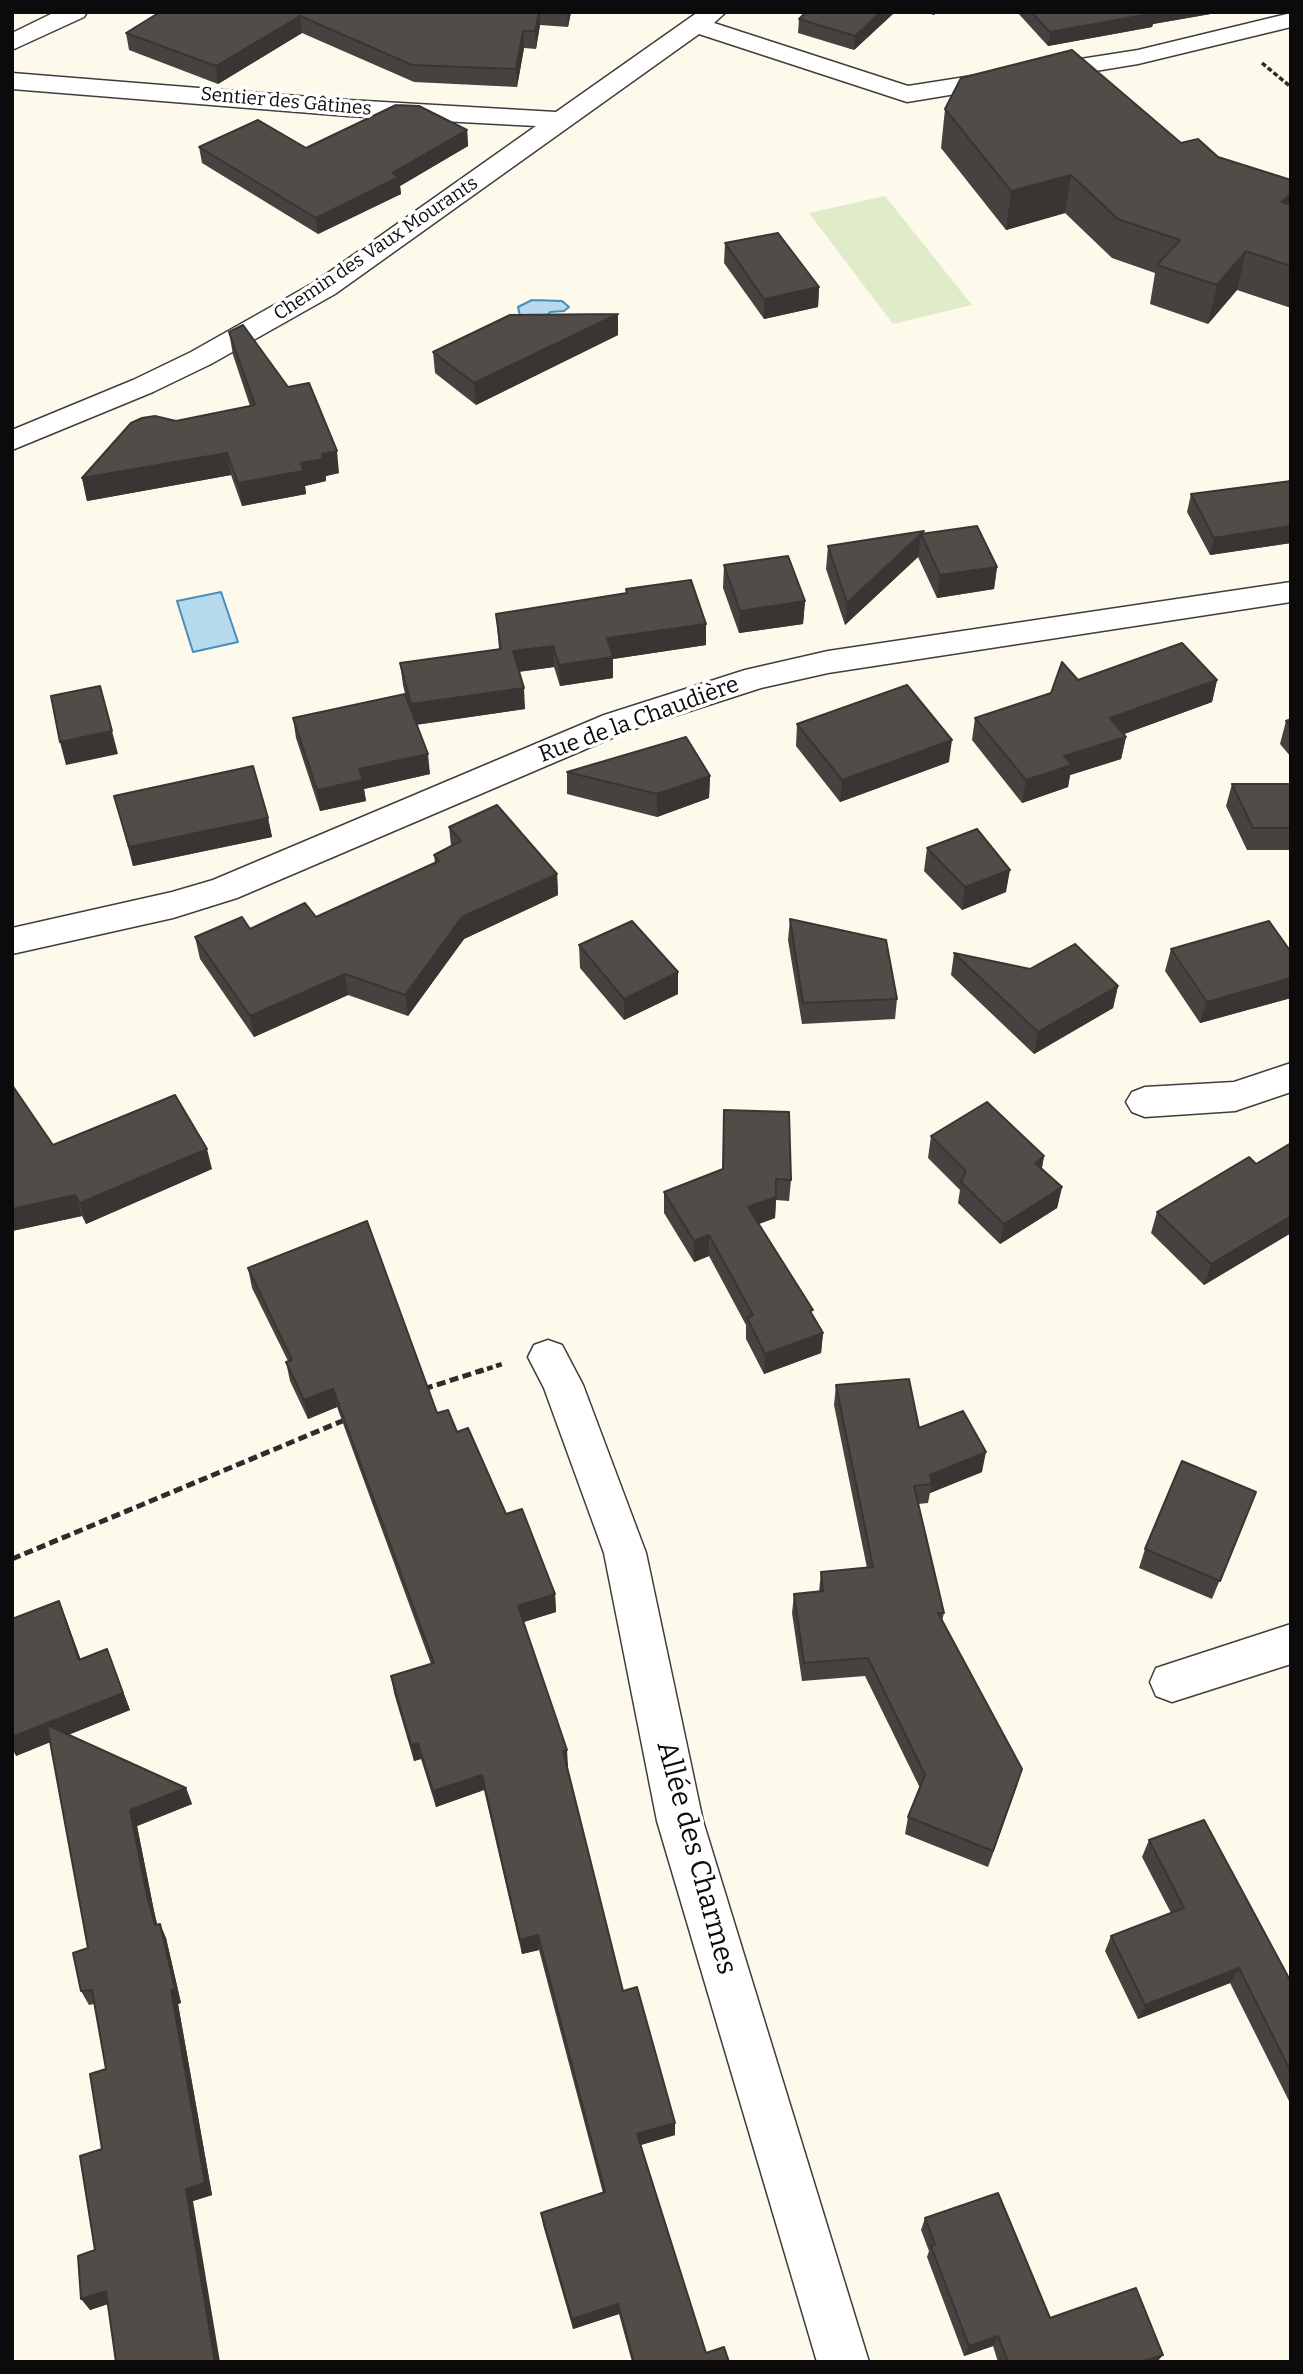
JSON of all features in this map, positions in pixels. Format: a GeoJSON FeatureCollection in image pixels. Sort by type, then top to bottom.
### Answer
{"type":"FeatureCollection","features":[{"type":"Feature","properties":{"kind":"street"},"geometry":{"type":"LineString","coordinates":[[12,43],[75,12]]}},
{"type":"Feature","properties":{"kind":"street"},"geometry":{"type":"LineString","coordinates":[[15,16],[37,31]]}},
{"type":"Feature","properties":{"kind":"street"},"geometry":{"type":"LineString","coordinates":[[704,18],[907,94],[1138,57],[1291,20]]}},
{"type":"Feature","properties":{"kind":"street","name":"Chemin des Vaux Mourants"},"geometry":{"type":"LineString","coordinates":[[12,441],[143,386],[270,321],[389,243],[704,18]]}},
{"type":"Feature","properties":{"kind":"street","name":"Sentier des Gâtines"},"geometry":{"type":"LineString","coordinates":[[12,81],[348,108],[560,120]]}},
{"type":"Feature","properties":{"kind":"street","name":"Rue de la Chaudière"},"geometry":{"type":"LineString","coordinates":[[12,941],[173,905],[225,889],[616,723],[756,678],[828,662],[1291,592]]}},
{"type":"Feature","properties":{"kind":"street"},"geometry":{"type":"LineString","coordinates":[[1145,1102],[1236,1096],[1291,1077]]}},
{"type":"Feature","properties":{"kind":"street","name":"Allée des Charmes"},"geometry":{"type":"LineString","coordinates":[[548,1357],[563,1385],[625,1553],[680,1821],[843,2362]]}},
{"type":"Feature","properties":{"kind":"street"},"geometry":{"type":"LineString","coordinates":[[1172,1682],[1291,1644]]}},
{"type":"Feature","properties":{"kind":"path"},"geometry":{"type":"LineString","coordinates":[[420,1391],[492,1366],[548,1357]]}},
{"type":"Feature","properties":{"kind":"path"},"geometry":{"type":"LineString","coordinates":[[12,1559],[358,1415]]}},
{"type":"Feature","properties":{"kind":"green space"},"geometry":{"type":"Polygon","coordinates":[[[885,196],[972,305],[893,324],[809,213],[885,196]]]}},
{"type":"Feature","properties":{"kind":"water"},"geometry":{"type":"Polygon","coordinates":[[[532,300],[562,301],[569,307],[548,315],[520,316],[518,307],[532,300]]]}},
{"type":"Feature","properties":{"kind":"water"},"geometry":{"type":"Polygon","coordinates":[[[221,592],[238,642],[193,652],[177,601],[221,592]]]}},
{"type":"Feature","properties":{"kind":"building"},"geometry":{"type":"Polygon","coordinates":[[[160,12],[539,12],[535,31],[523,31],[516,69],[412,65],[300,16],[216,66],[126,33],[160,12]]]}},
{"type":"Feature","properties":{"kind":"building"},"geometry":{"type":"Polygon","coordinates":[[[806,12],[881,12],[855,36],[799,19],[806,12]]]}},
{"type":"Feature","properties":{"kind":"building"},"geometry":{"type":"Polygon","coordinates":[[[1031,12],[1154,12],[1155,13],[1050,32],[1031,12]]]}},
{"type":"Feature","properties":{"kind":"building"},"geometry":{"type":"Polygon","coordinates":[[[1072,50],[1181,143],[1198,139],[1218,157],[1291,180],[1291,193],[1282,202],[1291,205],[1291,266],[1246,251],[1217,285],[1157,265],[1180,240],[1118,219],[1071,175],[1011,191],[945,109],[961,78],[1072,50]]]}},
{"type":"Feature","properties":{"kind":"building"},"geometry":{"type":"Polygon","coordinates":[[[396,105],[419,106],[467,130],[392,173],[399,177],[316,218],[199,147],[258,120],[306,148],[396,105]]]}},
{"type":"Feature","properties":{"kind":"building"},"geometry":{"type":"Polygon","coordinates":[[[778,233],[819,287],[764,299],[725,243],[778,233]]]}},
{"type":"Feature","properties":{"kind":"building"},"geometry":{"type":"Polygon","coordinates":[[[618,314],[474,383],[433,352],[510,315],[618,314]]]}},
{"type":"Feature","properties":{"kind":"building"},"geometry":{"type":"Polygon","coordinates":[[[243,325],[288,387],[309,383],[337,451],[322,454],[323,459],[301,463],[303,471],[238,483],[227,453],[82,478],[131,423],[142,418],[155,416],[176,421],[255,405],[229,332],[243,325]]]}},
{"type":"Feature","properties":{"kind":"building"},"geometry":{"type":"Polygon","coordinates":[[[1291,481],[1291,526],[1214,538],[1191,494],[1291,481]]]}},
{"type":"Feature","properties":{"kind":"building"},"geometry":{"type":"Polygon","coordinates":[[[977,526],[997,567],[940,575],[921,534],[977,526]]]}},
{"type":"Feature","properties":{"kind":"building"},"geometry":{"type":"Polygon","coordinates":[[[924,531],[847,603],[828,546],[924,531]]]}},
{"type":"Feature","properties":{"kind":"building"},"geometry":{"type":"Polygon","coordinates":[[[788,556],[805,601],[740,611],[724,565],[788,556]]]}},
{"type":"Feature","properties":{"kind":"building"},"geometry":{"type":"Polygon","coordinates":[[[691,580],[706,624],[607,638],[613,657],[559,665],[553,646],[513,651],[524,688],[411,704],[400,663],[501,649],[496,614],[627,593],[626,589],[691,580]]]}},
{"type":"Feature","properties":{"kind":"building"},"geometry":{"type":"Polygon","coordinates":[[[1182,643],[1217,680],[1110,718],[1126,737],[1064,756],[1072,765],[1026,780],[975,718],[1051,693],[1062,662],[1078,680],[1182,643]]]}},
{"type":"Feature","properties":{"kind":"building"},"geometry":{"type":"Polygon","coordinates":[[[907,685],[952,740],[842,780],[797,724],[907,685]]]}},
{"type":"Feature","properties":{"kind":"building"},"geometry":{"type":"Polygon","coordinates":[[[100,686],[112,731],[60,742],[51,696],[100,686]]]}},
{"type":"Feature","properties":{"kind":"building"},"geometry":{"type":"Polygon","coordinates":[[[405,694],[428,754],[359,769],[363,780],[317,790],[293,718],[405,694]]]}},
{"type":"Feature","properties":{"kind":"building"},"geometry":{"type":"Polygon","coordinates":[[[686,737],[710,776],[657,794],[567,772],[686,737]]]}},
{"type":"Feature","properties":{"kind":"building"},"geometry":{"type":"Polygon","coordinates":[[[253,766],[268,818],[129,847],[114,796],[253,766]]]}},
{"type":"Feature","properties":{"kind":"building"},"geometry":{"type":"Polygon","coordinates":[[[1232,784],[1291,784],[1291,828],[1253,828],[1232,784]]]}},
{"type":"Feature","properties":{"kind":"building"},"geometry":{"type":"Polygon","coordinates":[[[497,805],[557,874],[462,917],[405,995],[345,974],[250,1016],[195,937],[242,917],[250,929],[305,903],[316,917],[439,861],[434,855],[461,841],[449,827],[497,805]]]}},
{"type":"Feature","properties":{"kind":"building"},"geometry":{"type":"Polygon","coordinates":[[[977,829],[1010,870],[965,887],[927,848],[977,829]]]}},
{"type":"Feature","properties":{"kind":"building"},"geometry":{"type":"Polygon","coordinates":[[[790,919],[886,940],[897,999],[803,1003],[790,919]]]}},
{"type":"Feature","properties":{"kind":"building"},"geometry":{"type":"Polygon","coordinates":[[[632,921],[678,972],[624,999],[579,945],[632,921]]]}},
{"type":"Feature","properties":{"kind":"building"},"geometry":{"type":"Polygon","coordinates":[[[1269,921],[1291,952],[1291,978],[1207,1002],[1171,949],[1269,921]]]}},
{"type":"Feature","properties":{"kind":"building"},"geometry":{"type":"Polygon","coordinates":[[[1075,944],[1118,986],[1038,1032],[954,953],[1030,969],[1075,944]]]}},
{"type":"Feature","properties":{"kind":"building"},"geometry":{"type":"Polygon","coordinates":[[[12,1085],[53,1145],[175,1095],[207,1149],[80,1203],[75,1195],[12,1209],[12,1085]]]}},
{"type":"Feature","properties":{"kind":"building"},"geometry":{"type":"Polygon","coordinates":[[[987,1102],[1044,1156],[1035,1163],[1062,1187],[1004,1224],[961,1182],[966,1171],[931,1136],[987,1102]]]}},
{"type":"Feature","properties":{"kind":"building"},"geometry":{"type":"Polygon","coordinates":[[[724,1110],[789,1112],[791,1180],[776,1179],[776,1197],[748,1207],[813,1310],[810,1311],[823,1333],[765,1354],[747,1318],[753,1315],[709,1235],[694,1241],[664,1192],[723,1169],[724,1110]]]}},
{"type":"Feature","properties":{"kind":"building"},"geometry":{"type":"Polygon","coordinates":[[[1291,1143],[1291,1216],[1211,1264],[1157,1212],[1249,1157],[1256,1164],[1291,1143]]]}},
{"type":"Feature","properties":{"kind":"building"},"geometry":{"type":"Polygon","coordinates":[[[367,1221],[437,1413],[448,1410],[457,1432],[468,1428],[506,1514],[522,1509],[555,1594],[518,1606],[567,1750],[563,1751],[623,1991],[637,1987],[675,2123],[637,2134],[706,2353],[724,2347],[729,2362],[634,2362],[618,2304],[572,2319],[541,2213],[605,2192],[538,1935],[520,1940],[482,1775],[433,1791],[418,1743],[411,1745],[391,1676],[434,1663],[333,1389],[304,1400],[286,1362],[292,1360],[248,1268],[367,1221]]]}},
{"type":"Feature","properties":{"kind":"building"},"geometry":{"type":"Polygon","coordinates":[[[909,1379],[919,1428],[963,1411],[986,1452],[930,1475],[932,1484],[914,1486],[944,1613],[938,1613],[1022,1769],[993,1851],[908,1817],[925,1775],[868,1658],[804,1663],[794,1594],[823,1591],[821,1572],[873,1567],[836,1385],[909,1379]]]}},
{"type":"Feature","properties":{"kind":"building"},"geometry":{"type":"Polygon","coordinates":[[[1182,1461],[1256,1492],[1220,1581],[1145,1549],[1182,1461]]]}},
{"type":"Feature","properties":{"kind":"building"},"geometry":{"type":"Polygon","coordinates":[[[59,1601],[79,1660],[107,1649],[123,1693],[12,1737],[12,1619],[59,1601]]]}},
{"type":"Feature","properties":{"kind":"building"},"geometry":{"type":"Polygon","coordinates":[[[47,1725],[186,1788],[130,1810],[147,1896],[155,1925],[160,1924],[175,1989],[171,1990],[205,2183],[186,2189],[215,2362],[116,2362],[106,2291],[81,2299],[78,2256],[95,2250],[80,2156],[102,2149],[90,2074],[106,2069],[92,1990],[81,1991],[73,1953],[88,1948],[47,1725]]]}},
{"type":"Feature","properties":{"kind":"building"},"geometry":{"type":"Polygon","coordinates":[[[1204,1820],[1291,1982],[1291,2072],[1239,1968],[1145,2005],[1111,1936],[1184,1908],[1149,1840],[1204,1820]]]}},
{"type":"Feature","properties":{"kind":"building"},"geometry":{"type":"Polygon","coordinates":[[[998,2193],[1050,2318],[1136,2288],[1163,2355],[1140,2362],[1008,2362],[998,2336],[969,2346],[931,2246],[935,2244],[925,2218],[998,2193]]]}}]}
